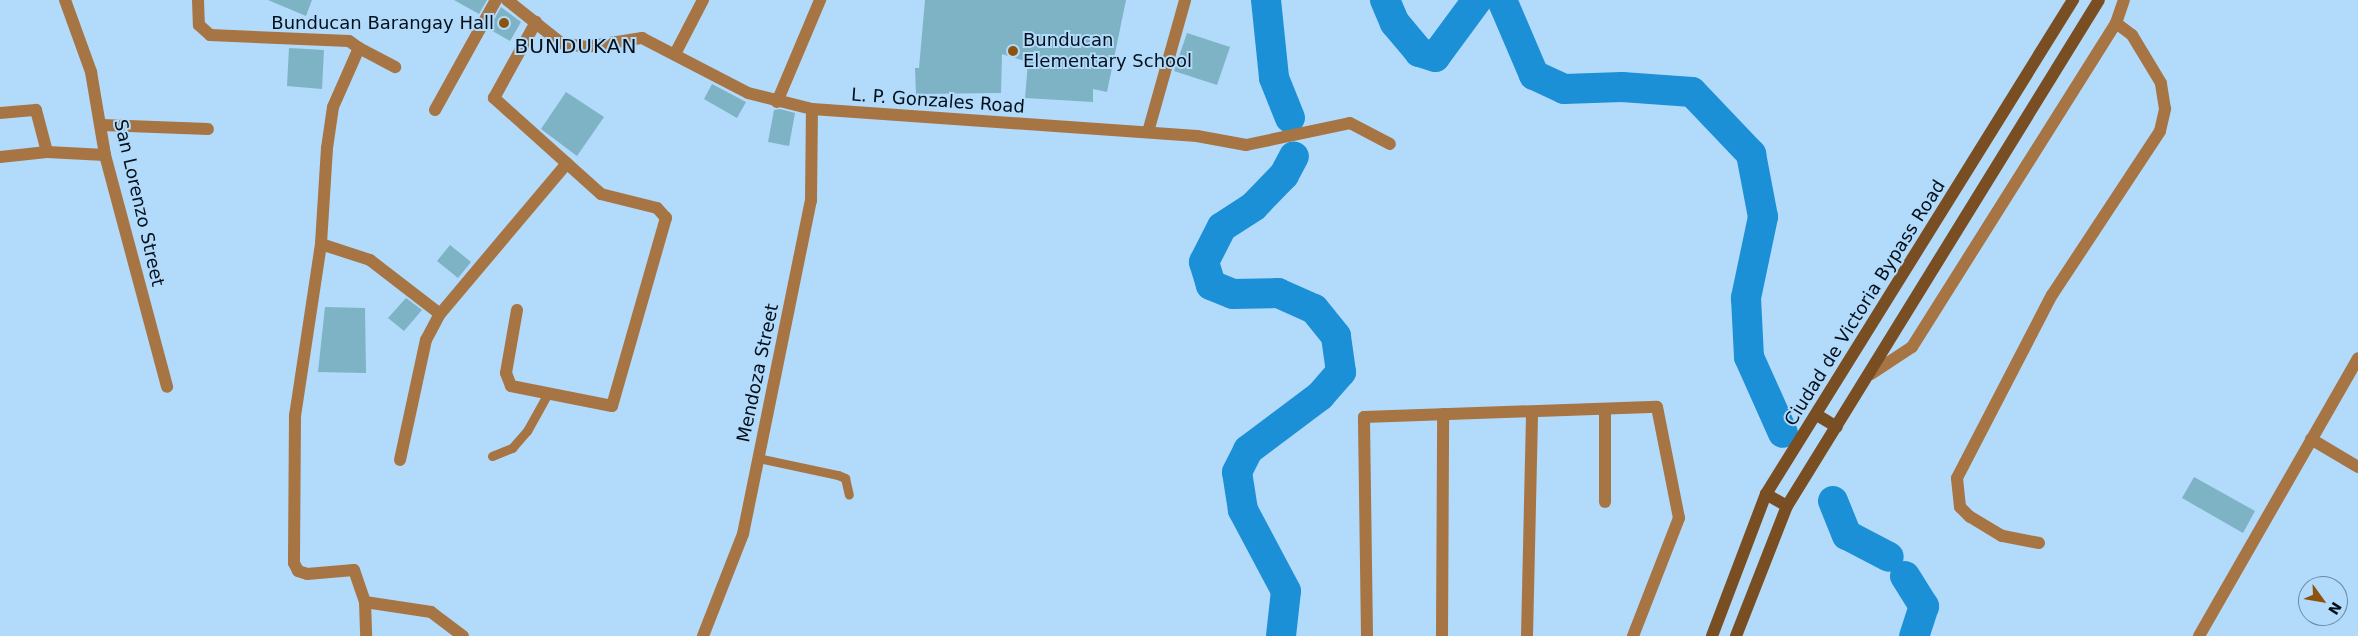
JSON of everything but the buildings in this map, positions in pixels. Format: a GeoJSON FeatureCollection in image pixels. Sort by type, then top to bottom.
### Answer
{"type":"FeatureCollection","features":[{"type":"Feature","properties":{"kind":"main road","name":"Ciudad de Victoria Bypass Road"},"geometry":{"type":"LineString","coordinates":[[1712,636],[1766,494],[2073,0]]}},
{"type":"Feature","properties":{"kind":"main road"},"geometry":{"type":"LineString","coordinates":[[1736,636],[1787,506],[1871,374],[2099,0]]}},
{"type":"Feature","properties":{"kind":"main road"},"geometry":{"type":"LineString","coordinates":[[1816,415],[1837,427]]}},
{"type":"Feature","properties":{"kind":"main road"},"geometry":{"type":"LineString","coordinates":[[1766,494],[1787,506]]}},
{"type":"Feature","properties":{"kind":"street","name":"San Lorenzo Street"},"geometry":{"type":"LineString","coordinates":[[65,0],[91,72],[102,125],[105,155],[167,388]]}},
{"type":"Feature","properties":{"kind":"street"},"geometry":{"type":"LineString","coordinates":[[198,0],[199,25],[210,35],[349,41],[395,66]]}},
{"type":"Feature","properties":{"kind":"street"},"geometry":{"type":"LineString","coordinates":[[435,110],[496,0]]}},
{"type":"Feature","properties":{"kind":"street","name":"L. P. Gonzales Road"},"geometry":{"type":"LineString","coordinates":[[507,0],[561,43],[585,47],[642,38],[748,93],[777,102],[812,109],[1148,132],[1246,145],[1350,123],[1390,144]]}},
{"type":"Feature","properties":{"kind":"street"},"geometry":{"type":"LineString","coordinates":[[675,54],[703,0]]}},
{"type":"Feature","properties":{"kind":"street"},"geometry":{"type":"LineString","coordinates":[[777,102],[820,0]]}},
{"type":"Feature","properties":{"kind":"street"},"geometry":{"type":"LineString","coordinates":[[1148,132],[1185,0]]}},
{"type":"Feature","properties":{"kind":"street"},"geometry":{"type":"LineString","coordinates":[[1871,374],[1912,347],[2116,23],[2124,0]]}},
{"type":"Feature","properties":{"kind":"street"},"geometry":{"type":"LineString","coordinates":[[516,310],[506,378],[516,388],[603,407],[616,402],[666,223],[661,210],[601,194],[494,98],[536,22]]}},
{"type":"Feature","properties":{"kind":"street"},"geometry":{"type":"LineString","coordinates":[[2039,543],[2002,536],[1970,517],[1960,507],[1957,478],[2052,295],[2160,131],[2165,109],[2161,83],[2132,35],[2116,23]]}},
{"type":"Feature","properties":{"kind":"street"},"geometry":{"type":"LineString","coordinates":[[359,48],[333,107],[321,244],[295,415],[294,563],[298,571],[307,574],[354,570],[365,602],[366,636]]}},
{"type":"Feature","properties":{"kind":"street","name":"Mendoza Street"},"geometry":{"type":"LineString","coordinates":[[703,636],[743,534],[811,201],[812,109]]}},
{"type":"Feature","properties":{"kind":"street"},"geometry":{"type":"LineString","coordinates":[[0,113],[36,110],[47,152]]}},
{"type":"Feature","properties":{"kind":"street"},"geometry":{"type":"LineString","coordinates":[[102,125],[208,129]]}},
{"type":"Feature","properties":{"kind":"street"},"geometry":{"type":"LineString","coordinates":[[0,157],[47,152],[105,155]]}},
{"type":"Feature","properties":{"kind":"street"},"geometry":{"type":"LineString","coordinates":[[400,460],[426,340],[440,314],[567,163]]}},
{"type":"Feature","properties":{"kind":"street"},"geometry":{"type":"LineString","coordinates":[[321,244],[370,260],[440,314]]}},
{"type":"Feature","properties":{"kind":"street"},"geometry":{"type":"LineString","coordinates":[[2199,636],[2358,358]]}},
{"type":"Feature","properties":{"kind":"street"},"geometry":{"type":"LineString","coordinates":[[1367,636],[1364,417],[1657,407],[1680,518],[1633,636]]}},
{"type":"Feature","properties":{"kind":"street"},"geometry":{"type":"LineString","coordinates":[[1605,502],[1606,409]]}},
{"type":"Feature","properties":{"kind":"street"},"geometry":{"type":"LineString","coordinates":[[1527,636],[1532,412]]}},
{"type":"Feature","properties":{"kind":"street"},"geometry":{"type":"LineString","coordinates":[[1442,636],[1444,414]]}},
{"type":"Feature","properties":{"kind":"street"},"geometry":{"type":"LineString","coordinates":[[2311,439],[2358,467]]}},
{"type":"Feature","properties":{"kind":"street"},"geometry":{"type":"LineString","coordinates":[[365,602],[431,612],[463,636]]}},
{"type":"Feature","properties":{"kind":"lane"},"geometry":{"type":"LineString","coordinates":[[492,456],[512,448],[527,431],[547,395]]}},
{"type":"Feature","properties":{"kind":"lane"},"geometry":{"type":"LineString","coordinates":[[758,458],[838,475],[845,478],[849,494]]}},
{"type":"Feature","properties":{"kind":"waterway"},"geometry":{"type":"LineString","coordinates":[[1266,0],[1274,78],[1290,118]]}},
{"type":"Feature","properties":{"kind":"waterway"},"geometry":{"type":"LineString","coordinates":[[1385,0],[1395,23],[1419,52],[1435,57],[1477,0]]}},
{"type":"Feature","properties":{"kind":"waterway"},"geometry":{"type":"LineString","coordinates":[[1502,0],[1534,75],[1564,89],[1622,87],[1692,92],[1751,154],[1763,217],[1746,298],[1749,357],[1783,433]]}},
{"type":"Feature","properties":{"kind":"waterway"},"geometry":{"type":"LineString","coordinates":[[1281,636],[1286,591],[1243,510],[1237,472],[1248,450],[1320,396],[1341,372],[1336,336],[1314,309],[1278,293],[1233,294],[1211,285],[1204,262],[1222,227],[1254,206],[1284,175],[1294,156]]}},
{"type":"Feature","properties":{"kind":"waterway"},"geometry":{"type":"LineString","coordinates":[[1833,501],[1847,535],[1889,557]]}},
{"type":"Feature","properties":{"kind":"waterway"},"geometry":{"type":"LineString","coordinates":[[1905,576],[1924,606],[1914,636]]}},
{"type":"Feature","properties":{"kind":"place","name":"Bunducan Barangay Hall"},"geometry":{"type":"Point","coordinates":[504,23]}},
{"type":"Feature","properties":{"kind":"place","name":"Bunducan Elementary School"},"geometry":{"type":"Point","coordinates":[1013,51]}},
{"type":"Feature","properties":{"kind":"district","name":"BUNDUKAN"},"geometry":{"type":"Point","coordinates":[576,46]}}]}
